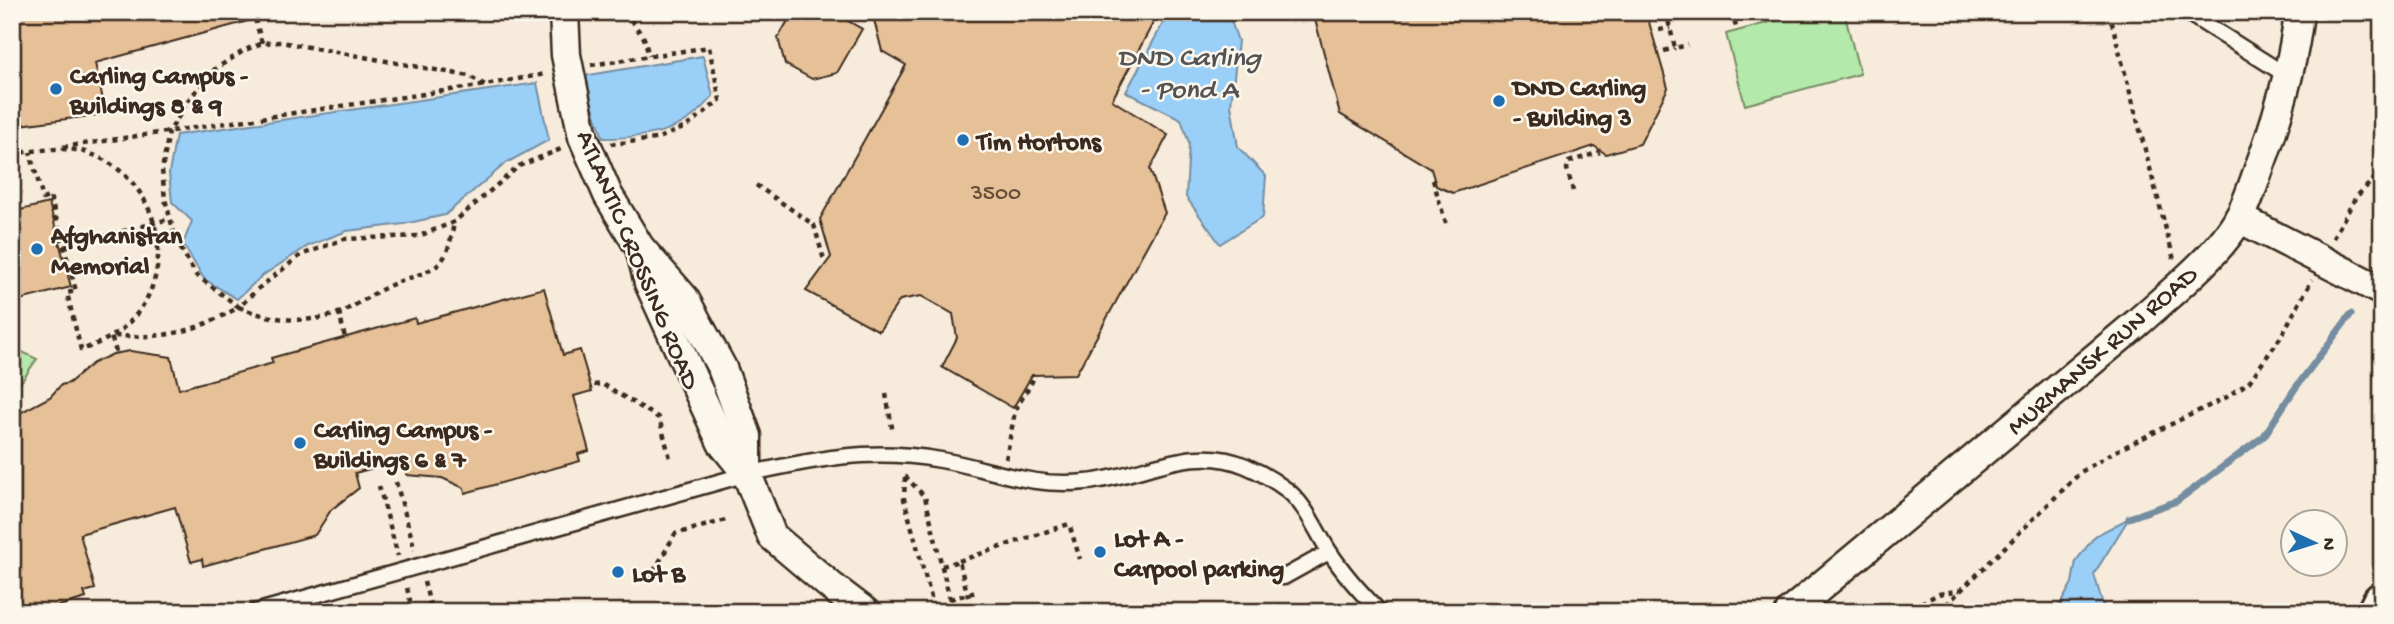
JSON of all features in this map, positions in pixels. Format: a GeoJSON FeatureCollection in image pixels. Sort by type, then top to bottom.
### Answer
{"type":"FeatureCollection","features":[{"type":"Feature","properties":{"kind":"main road"},"geometry":{"type":"LineString","coordinates":[[2377,612],[2382,602]]}},
{"type":"Feature","properties":{"kind":"street","name":"ATLANTIC CROSSING ROAD"},"geometry":{"type":"LineString","coordinates":[[564,12],[566,55],[583,136],[608,195],[640,248],[649,283],[722,443],[747,474],[772,536],[833,604],[865,612]]}},
{"type":"Feature","properties":{"kind":"street","name":"MURMANSK RUN ROAD"},"geometry":{"type":"LineString","coordinates":[[1790,612],[2136,324],[2221,242],[2239,218],[2255,179],[2289,77],[2299,12]]}},
{"type":"Feature","properties":{"kind":"street"},"geometry":{"type":"LineString","coordinates":[[2239,218],[2382,290]]}},
{"type":"Feature","properties":{"kind":"lane"},"geometry":{"type":"LineString","coordinates":[[2186,12],[2289,77]]}},
{"type":"Feature","properties":{"kind":"lane"},"geometry":{"type":"LineString","coordinates":[[255,612],[747,474],[818,458],[899,454],[943,460],[1037,483],[1086,482],[1112,478],[1184,459],[1207,456],[1227,459],[1257,472],[1289,491],[1352,583],[1380,612]]}},
{"type":"Feature","properties":{"kind":"lane"},"geometry":{"type":"LineString","coordinates":[[1284,577],[1329,552]]}},
{"type":"Feature","properties":{"kind":"path"},"geometry":{"type":"LineString","coordinates":[[625,12],[644,38],[649,56]]}},
{"type":"Feature","properties":{"kind":"path"},"geometry":{"type":"LineString","coordinates":[[1666,12],[1675,48]]}},
{"type":"Feature","properties":{"kind":"path"},"geometry":{"type":"LineString","coordinates":[[1732,12],[1737,31]]}},
{"type":"Feature","properties":{"kind":"path"},"geometry":{"type":"LineString","coordinates":[[2109,12],[2180,284]]}},
{"type":"Feature","properties":{"kind":"path"},"geometry":{"type":"LineString","coordinates":[[255,19],[262,43]]}},
{"type":"Feature","properties":{"kind":"path"},"geometry":{"type":"LineString","coordinates":[[1659,30],[1670,27]]}},
{"type":"Feature","properties":{"kind":"path"},"geometry":{"type":"LineString","coordinates":[[454,222],[450,248],[439,265],[321,318],[268,317],[239,307],[196,275],[176,240],[169,219],[162,170],[169,132],[190,97],[215,69],[245,50],[262,43],[300,45],[469,76],[485,85]]}},
{"type":"Feature","properties":{"kind":"path"},"geometry":{"type":"LineString","coordinates":[[1664,51],[1688,45]]}},
{"type":"Feature","properties":{"kind":"path"},"geometry":{"type":"LineString","coordinates":[[579,67],[709,47],[720,100],[686,127],[656,139],[603,144]]}},
{"type":"Feature","properties":{"kind":"path"},"geometry":{"type":"LineString","coordinates":[[12,154],[545,74]]}},
{"type":"Feature","properties":{"kind":"path"},"geometry":{"type":"LineString","coordinates":[[30,152],[43,199],[50,196],[76,291],[67,293],[81,350],[111,336],[135,316],[150,293],[158,267],[159,245],[155,223],[143,195],[123,172],[96,156],[71,149],[52,148]]}},
{"type":"Feature","properties":{"kind":"path"},"geometry":{"type":"LineString","coordinates":[[111,336],[143,337],[188,332],[209,324],[239,307],[301,255],[344,239],[419,236],[454,222],[519,166],[565,148]]}},
{"type":"Feature","properties":{"kind":"path"},"geometry":{"type":"LineString","coordinates":[[1573,191],[1567,169],[1569,162],[1600,152]]}},
{"type":"Feature","properties":{"kind":"path"},"geometry":{"type":"LineString","coordinates":[[1939,612],[2081,472],[2112,453],[2227,397],[2249,382],[2280,338],[2356,197],[2382,171]]}},
{"type":"Feature","properties":{"kind":"path"},"geometry":{"type":"LineString","coordinates":[[1433,180],[1447,227]]}},
{"type":"Feature","properties":{"kind":"path"},"geometry":{"type":"LineString","coordinates":[[757,185],[814,225],[824,260]]}},
{"type":"Feature","properties":{"kind":"path"},"geometry":{"type":"LineString","coordinates":[[64,247],[169,219]]}},
{"type":"Feature","properties":{"kind":"path"},"geometry":{"type":"LineString","coordinates":[[339,312],[345,338]]}},
{"type":"Feature","properties":{"kind":"path"},"geometry":{"type":"LineString","coordinates":[[111,336],[116,352]]}},
{"type":"Feature","properties":{"kind":"path"},"geometry":{"type":"LineString","coordinates":[[1002,476],[1015,411],[1034,378]]}},
{"type":"Feature","properties":{"kind":"path"},"geometry":{"type":"LineString","coordinates":[[594,385],[602,384],[659,418],[670,458]]}},
{"type":"Feature","properties":{"kind":"path"},"geometry":{"type":"LineString","coordinates":[[886,394],[893,433]]}},
{"type":"Feature","properties":{"kind":"path"},"geometry":{"type":"LineString","coordinates":[[935,612],[904,499],[905,476],[925,497],[953,612]]}},
{"type":"Feature","properties":{"kind":"path"},"geometry":{"type":"LineString","coordinates":[[379,486],[414,612]]}},
{"type":"Feature","properties":{"kind":"path"},"geometry":{"type":"LineString","coordinates":[[649,580],[675,534],[726,520]]}},
{"type":"Feature","properties":{"kind":"path"},"geometry":{"type":"LineString","coordinates":[[942,566],[1069,524],[1080,559]]}},
{"type":"Feature","properties":{"kind":"path"},"geometry":{"type":"LineString","coordinates":[[959,561],[972,612]]}},
{"type":"Feature","properties":{"kind":"path"},"geometry":{"type":"LineString","coordinates":[[1903,612],[1939,594],[1961,590]]}},
{"type":"Feature","properties":{"kind":"path"},"geometry":{"type":"LineString","coordinates":[[950,599],[976,592]]}},
{"type":"Feature","properties":{"kind":"green space"},"geometry":{"type":"Polygon","coordinates":[[[1807,12],[1844,12],[1860,74],[1745,105],[1726,34],[1807,12]]]}},
{"type":"Feature","properties":{"kind":"green space"},"geometry":{"type":"Polygon","coordinates":[[[12,347],[37,359],[12,392],[12,347]]]}},
{"type":"Feature","properties":{"kind":"water","name":"DND Carling - Pond A"},"geometry":{"type":"Polygon","coordinates":[[[1169,12],[1228,12],[1238,41],[1231,105],[1238,147],[1266,176],[1263,217],[1220,244],[1186,197],[1189,143],[1181,119],[1126,92],[1169,12]]]}},
{"type":"Feature","properties":{"kind":"water"},"geometry":{"type":"Polygon","coordinates":[[[703,56],[713,96],[692,117],[680,125],[659,132],[603,138],[583,76],[703,56]]]}},
{"type":"Feature","properties":{"kind":"water"},"geometry":{"type":"Polygon","coordinates":[[[537,83],[549,140],[506,163],[445,215],[404,224],[347,231],[308,246],[262,276],[237,299],[204,279],[183,244],[192,221],[172,202],[169,173],[176,135],[537,83]]]}},
{"type":"Feature","properties":{"kind":"water"},"geometry":{"type":"Polygon","coordinates":[[[2129,518],[2094,574],[2105,612],[2056,612],[2072,583],[2076,561],[2095,536],[2129,518]]]}},
{"type":"Feature","properties":{"kind":"building","name":"Carling Campus - Buildings 8 & 9"},"geometry":{"type":"Polygon","coordinates":[[[12,12],[258,12],[259,18],[95,63],[106,114],[12,126],[12,12]]]}},
{"type":"Feature","properties":{"kind":"building"},"geometry":{"type":"Polygon","coordinates":[[[793,12],[832,12],[862,29],[837,73],[812,79],[785,64],[778,38],[793,12]]]}},
{"type":"Feature","properties":{"kind":"building"},"geometry":{"type":"Polygon","coordinates":[[[872,12],[1159,12],[1112,100],[1168,135],[1150,169],[1165,213],[1076,374],[1032,375],[1013,408],[942,367],[957,338],[953,314],[921,296],[900,300],[879,331],[806,291],[831,257],[820,219],[906,65],[882,51],[872,12]]]}},
{"type":"Feature","properties":{"kind":"building","name":"DND Carling - Building 3"},"geometry":{"type":"Polygon","coordinates":[[[1313,12],[1646,12],[1668,88],[1640,144],[1606,154],[1594,146],[1453,193],[1436,186],[1431,169],[1340,114],[1313,12]]]}},
{"type":"Feature","properties":{"kind":"building","name":"Afghanistan Memorial"},"geometry":{"type":"Polygon","coordinates":[[[49,203],[71,287],[12,302],[12,212],[49,203]]]}},
{"type":"Feature","properties":{"kind":"building","name":"Carling Campus - Buildings 6 & 7"},"geometry":{"type":"Polygon","coordinates":[[[544,288],[563,355],[580,350],[592,391],[574,396],[589,451],[578,454],[580,461],[465,493],[464,488],[442,478],[407,475],[403,460],[355,473],[359,488],[331,510],[315,535],[203,566],[202,559],[191,562],[175,507],[80,534],[95,589],[84,592],[86,598],[39,612],[12,612],[12,417],[50,397],[61,385],[69,383],[93,363],[113,354],[130,351],[171,357],[179,389],[273,363],[271,358],[415,318],[416,323],[544,288]]]}},
{"type":"Feature","properties":{"kind":"waterway"},"geometry":{"type":"LineString","coordinates":[[2129,518],[2177,501],[2264,436],[2294,390],[2351,314]]}},
{"type":"Feature","properties":{"kind":"place","name":"Carling Campus - Buildings 8 & 9"},"geometry":{"type":"Point","coordinates":[56,89]}},
{"type":"Feature","properties":{"kind":"place","name":"DND Carling - Building 3"},"geometry":{"type":"Point","coordinates":[1499,101]}},
{"type":"Feature","properties":{"kind":"place","name":"Tim Hortons"},"geometry":{"type":"Point","coordinates":[963,140]}},
{"type":"Feature","properties":{"kind":"place","name":"Afghanistan Memorial"},"geometry":{"type":"Point","coordinates":[37,249]}},
{"type":"Feature","properties":{"kind":"place","name":"Carling Campus - Buildings 6 & 7"},"geometry":{"type":"Point","coordinates":[300,443]}},
{"type":"Feature","properties":{"kind":"place","name":"Lot A - Carpool parking"},"geometry":{"type":"Point","coordinates":[1100,552]}},
{"type":"Feature","properties":{"kind":"place","name":"Lot B"},"geometry":{"type":"Point","coordinates":[618,572]}}]}
